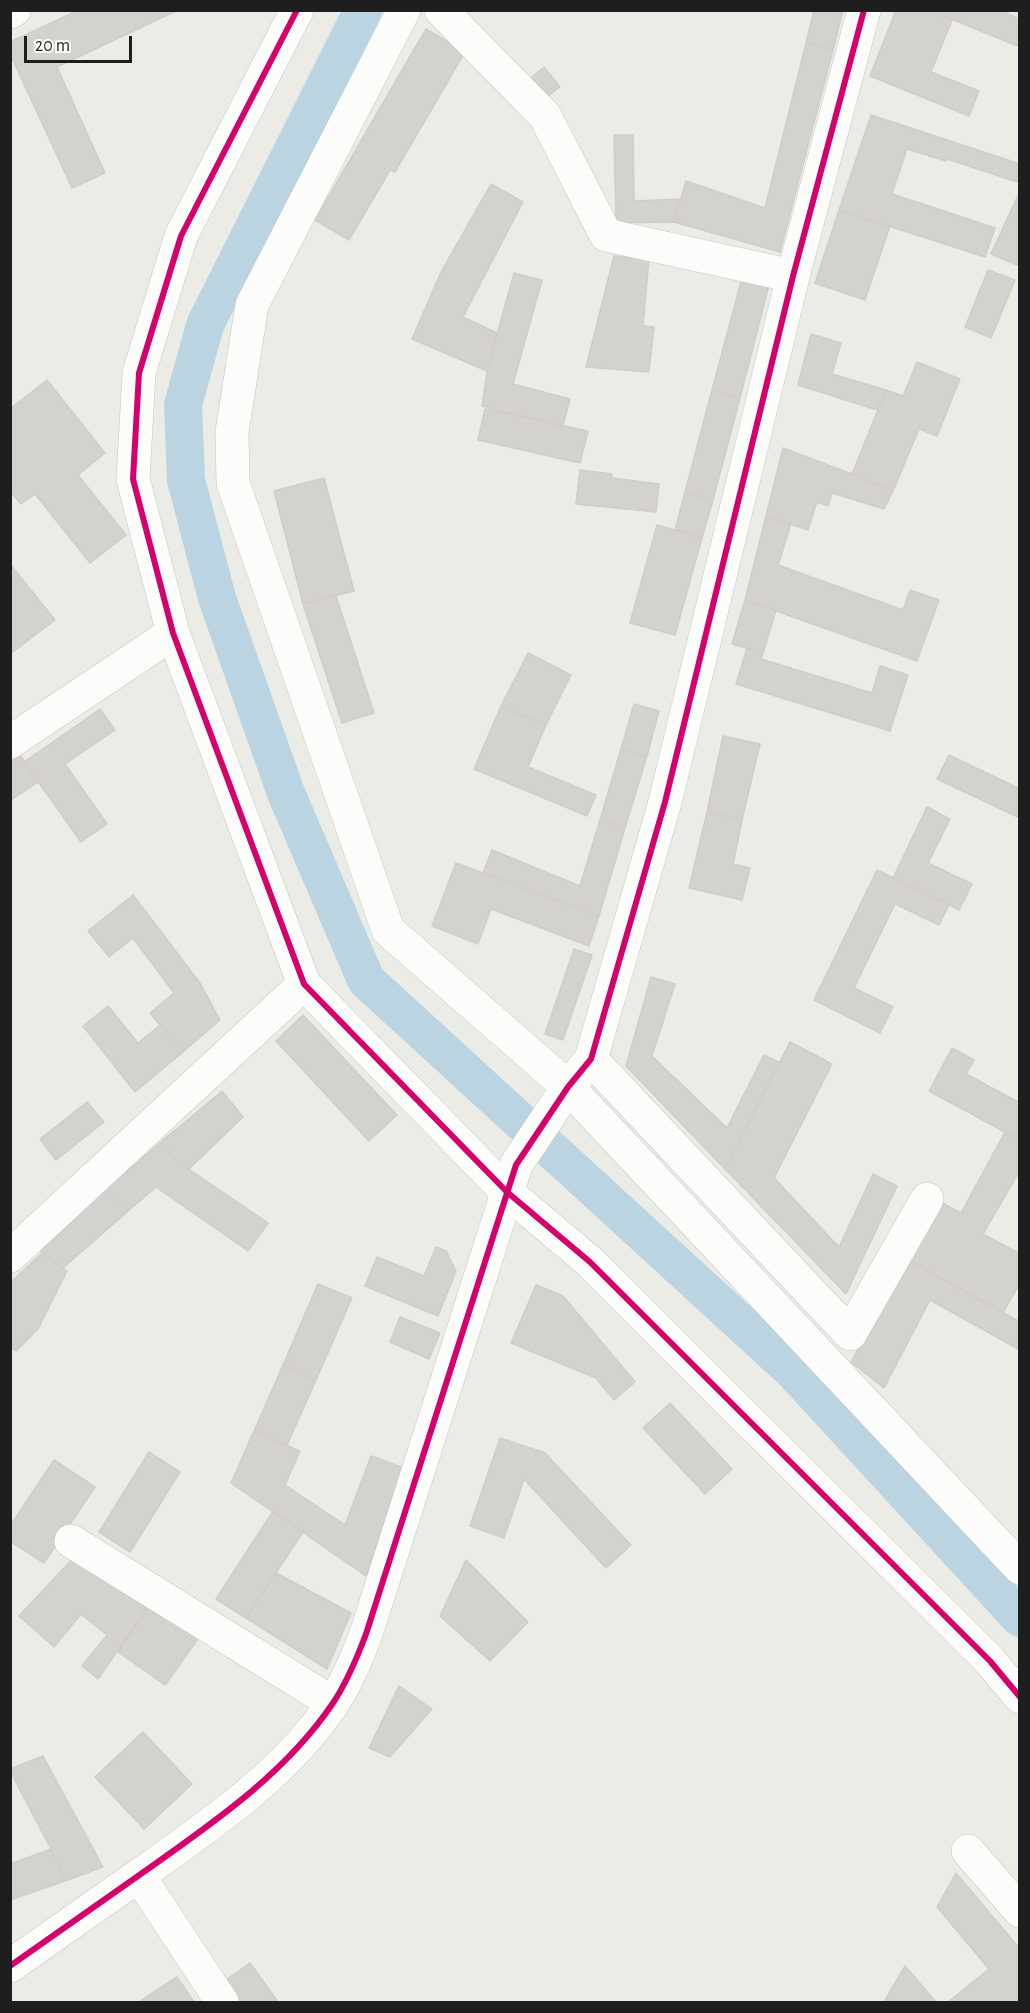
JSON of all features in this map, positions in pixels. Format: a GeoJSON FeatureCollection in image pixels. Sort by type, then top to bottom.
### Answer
{"type":"FeatureCollection","features":[{"type":"Feature","properties":{"kind":"street"},"geometry":{"type":"LineString","coordinates":[[297,10],[181,236],[139,373],[133,479],[173,633],[304,984],[511,1178],[590,1262],[981,1652],[1020,1697]]}},
{"type":"Feature","properties":{"kind":"street"},"geometry":{"type":"LineString","coordinates":[[404,10],[252,305],[232,432],[233,483],[388,930],[563,1094],[1020,1568]]}},
{"type":"Feature","properties":{"kind":"street"},"geometry":{"type":"LineString","coordinates":[[441,10],[545,116],[606,235],[793,276]]}},
{"type":"Feature","properties":{"kind":"street"},"geometry":{"type":"LineString","coordinates":[[10,1966],[139,1876],[261,1785],[299,1746],[333,1703],[352,1670],[366,1634],[511,1178],[563,1094],[591,1059],[665,802],[793,276],[864,10]]}},
{"type":"Feature","properties":{"kind":"street"},"geometry":{"type":"LineString","coordinates":[[10,742],[173,633]]}},
{"type":"Feature","properties":{"kind":"street"},"geometry":{"type":"LineString","coordinates":[[10,1256],[304,984]]}},
{"type":"Feature","properties":{"kind":"street"},"geometry":{"type":"LineString","coordinates":[[591,1059],[850,1334],[927,1199]]}},
{"type":"Feature","properties":{"kind":"street"},"geometry":{"type":"LineString","coordinates":[[70,1541],[333,1703]]}},
{"type":"Feature","properties":{"kind":"street"},"geometry":{"type":"LineString","coordinates":[[968,1851],[1020,1911]]}},
{"type":"Feature","properties":{"kind":"street"},"geometry":{"type":"LineString","coordinates":[[139,1876],[222,2002]]}},
{"type":"Feature","properties":{"kind":"building"},"geometry":{"type":"Polygon","coordinates":[[[79,10],[178,10],[57,67],[105,173],[72,188],[10,54],[10,42],[79,10]]]}},
{"type":"Feature","properties":{"kind":"building"},"geometry":{"type":"Polygon","coordinates":[[[814,10],[843,10],[833,50],[806,43],[814,10]]]}},
{"type":"Feature","properties":{"kind":"building"},"geometry":{"type":"Polygon","coordinates":[[[896,10],[929,10],[952,20],[931,72],[979,91],[969,116],[870,76],[896,10]]]}},
{"type":"Feature","properties":{"kind":"building"},"geometry":{"type":"Polygon","coordinates":[[[929,10],[999,10],[1020,19],[1020,47],[929,10]]]}},
{"type":"Feature","properties":{"kind":"building"},"geometry":{"type":"Polygon","coordinates":[[[426,29],[465,52],[395,172],[390,170],[349,240],[315,220],[426,29]]]}},
{"type":"Feature","properties":{"kind":"building"},"geometry":{"type":"Polygon","coordinates":[[[806,43],[833,50],[780,252],[674,222],[686,181],[765,208],[806,43]]]}},
{"type":"Feature","properties":{"kind":"building"},"geometry":{"type":"Polygon","coordinates":[[[544,67],[560,87],[543,100],[527,81],[544,67]]]}},
{"type":"Feature","properties":{"kind":"building"},"geometry":{"type":"Polygon","coordinates":[[[871,115],[1020,164],[1020,183],[947,159],[946,161],[907,149],[892,194],[995,228],[985,257],[839,210],[871,115]]]}},
{"type":"Feature","properties":{"kind":"building"},"geometry":{"type":"Polygon","coordinates":[[[614,135],[633,135],[634,201],[681,199],[674,222],[616,223],[614,135]]]}},
{"type":"Feature","properties":{"kind":"building"},"geometry":{"type":"Polygon","coordinates":[[[491,184],[523,202],[463,317],[497,333],[487,371],[412,339],[441,272],[491,184]]]}},
{"type":"Feature","properties":{"kind":"building"},"geometry":{"type":"Polygon","coordinates":[[[1020,191],[1020,266],[991,254],[1020,191]]]}},
{"type":"Feature","properties":{"kind":"building"},"geometry":{"type":"Polygon","coordinates":[[[839,210],[890,226],[865,300],[815,283],[839,210]]]}},
{"type":"Feature","properties":{"kind":"building"},"geometry":{"type":"Polygon","coordinates":[[[614,256],[649,259],[643,326],[654,327],[649,372],[586,367],[614,256]]]}},
{"type":"Feature","properties":{"kind":"building"},"geometry":{"type":"Polygon","coordinates":[[[988,270],[1015,280],[991,338],[965,327],[988,270]]]}},
{"type":"Feature","properties":{"kind":"building"},"geometry":{"type":"Polygon","coordinates":[[[514,273],[542,280],[513,384],[570,399],[563,426],[482,406],[487,371],[514,273]]]}},
{"type":"Feature","properties":{"kind":"building"},"geometry":{"type":"Polygon","coordinates":[[[742,278],[769,285],[740,398],[712,390],[742,278]]]}},
{"type":"Feature","properties":{"kind":"building"},"geometry":{"type":"Polygon","coordinates":[[[811,334],[841,343],[832,374],[886,390],[877,410],[798,385],[811,334]]]}},
{"type":"Feature","properties":{"kind":"building"},"geometry":{"type":"Polygon","coordinates":[[[917,362],[960,379],[937,436],[919,429],[893,491],[852,474],[886,390],[903,396],[917,362]]]}},
{"type":"Feature","properties":{"kind":"building"},"geometry":{"type":"Polygon","coordinates":[[[47,380],[105,453],[78,475],[126,535],[90,563],[35,494],[21,504],[10,491],[10,409],[47,380]]]}},
{"type":"Feature","properties":{"kind":"building"},"geometry":{"type":"Polygon","coordinates":[[[712,390],[740,398],[713,500],[685,492],[712,390]]]}},
{"type":"Feature","properties":{"kind":"building"},"geometry":{"type":"Polygon","coordinates":[[[485,409],[588,431],[580,463],[478,440],[485,409]]]}},
{"type":"Feature","properties":{"kind":"building"},"geometry":{"type":"Polygon","coordinates":[[[783,448],[893,491],[884,509],[832,493],[828,506],[817,502],[808,530],[766,516],[783,448]]]}},
{"type":"Feature","properties":{"kind":"building"},"geometry":{"type":"Polygon","coordinates":[[[580,470],[612,474],[612,478],[659,484],[656,512],[576,504],[580,470]]]}},
{"type":"Feature","properties":{"kind":"building"},"geometry":{"type":"Polygon","coordinates":[[[324,478],[354,591],[303,604],[274,491],[324,478]]]}},
{"type":"Feature","properties":{"kind":"building"},"geometry":{"type":"Polygon","coordinates":[[[685,492],[713,500],[702,538],[675,530],[685,492]]]}},
{"type":"Feature","properties":{"kind":"building"},"geometry":{"type":"Polygon","coordinates":[[[766,516],[791,524],[778,565],[903,610],[910,590],[939,600],[917,661],[745,600],[766,516]]]}},
{"type":"Feature","properties":{"kind":"building"},"geometry":{"type":"Polygon","coordinates":[[[657,525],[702,538],[675,635],[630,623],[657,525]]]}},
{"type":"Feature","properties":{"kind":"building"},"geometry":{"type":"Polygon","coordinates":[[[10,564],[55,620],[10,654],[10,564]]]}},
{"type":"Feature","properties":{"kind":"building"},"geometry":{"type":"Polygon","coordinates":[[[336,596],[374,713],[342,723],[303,604],[336,596]]]}},
{"type":"Feature","properties":{"kind":"building"},"geometry":{"type":"Polygon","coordinates":[[[745,600],[776,610],[763,653],[732,644],[745,600]]]}},
{"type":"Feature","properties":{"kind":"building"},"geometry":{"type":"Polygon","coordinates":[[[747,648],[763,653],[761,659],[872,693],[880,666],[908,675],[890,731],[736,684],[747,648]]]}},
{"type":"Feature","properties":{"kind":"building"},"geometry":{"type":"Polygon","coordinates":[[[528,653],[571,675],[546,725],[501,706],[528,653]]]}},
{"type":"Feature","properties":{"kind":"building"},"geometry":{"type":"Polygon","coordinates":[[[634,704],[659,711],[647,756],[621,749],[634,704]]]}},
{"type":"Feature","properties":{"kind":"building"},"geometry":{"type":"Polygon","coordinates":[[[501,706],[546,725],[528,767],[596,795],[587,816],[474,769],[501,706]]]}},
{"type":"Feature","properties":{"kind":"building"},"geometry":{"type":"Polygon","coordinates":[[[100,709],[115,730],[65,764],[107,824],[81,842],[24,762],[100,709]]]}},
{"type":"Feature","properties":{"kind":"building"},"geometry":{"type":"Polygon","coordinates":[[[723,736],[760,744],[742,820],[707,812],[723,736]]]}},
{"type":"Feature","properties":{"kind":"building"},"geometry":{"type":"Polygon","coordinates":[[[621,749],[647,756],[625,828],[600,820],[621,749]]]}},
{"type":"Feature","properties":{"kind":"building"},"geometry":{"type":"Polygon","coordinates":[[[20,755],[38,782],[10,801],[10,762],[20,755]]]}},
{"type":"Feature","properties":{"kind":"building"},"geometry":{"type":"Polygon","coordinates":[[[949,755],[1020,789],[1020,818],[937,779],[949,755]]]}},
{"type":"Feature","properties":{"kind":"building"},"geometry":{"type":"Polygon","coordinates":[[[927,807],[950,819],[928,863],[972,884],[959,910],[893,878],[927,807]]]}},
{"type":"Feature","properties":{"kind":"building"},"geometry":{"type":"Polygon","coordinates":[[[707,812],[742,820],[733,864],[750,868],[742,900],[689,888],[707,812]]]}},
{"type":"Feature","properties":{"kind":"building"},"geometry":{"type":"Polygon","coordinates":[[[600,820],[625,828],[599,916],[483,873],[492,850],[580,886],[600,820]]]}},
{"type":"Feature","properties":{"kind":"building"},"geometry":{"type":"Polygon","coordinates":[[[456,863],[599,916],[589,946],[491,909],[478,944],[432,926],[456,863]]]}},
{"type":"Feature","properties":{"kind":"building"},"geometry":{"type":"Polygon","coordinates":[[[877,870],[949,905],[939,925],[895,904],[854,988],[893,1007],[880,1033],[814,1000],[877,870]]]}},
{"type":"Feature","properties":{"kind":"building"},"geometry":{"type":"Polygon","coordinates":[[[133,895],[200,983],[220,1020],[183,1052],[150,1013],[174,993],[133,938],[109,957],[88,931],[133,895]]]}},
{"type":"Feature","properties":{"kind":"building"},"geometry":{"type":"Polygon","coordinates":[[[574,949],[592,955],[563,1040],[545,1034],[574,949]]]}},
{"type":"Feature","properties":{"kind":"building"},"geometry":{"type":"Polygon","coordinates":[[[651,977],[675,984],[652,1056],[727,1128],[764,1055],[780,1063],[725,1169],[626,1066],[651,977]]]}},
{"type":"Feature","properties":{"kind":"building"},"geometry":{"type":"Polygon","coordinates":[[[108,1006],[138,1043],[160,1025],[183,1052],[135,1092],[83,1026],[108,1006]]]}},
{"type":"Feature","properties":{"kind":"building"},"geometry":{"type":"Polygon","coordinates":[[[303,1015],[397,1115],[369,1141],[276,1041],[303,1015]]]}},
{"type":"Feature","properties":{"kind":"building"},"geometry":{"type":"Polygon","coordinates":[[[790,1042],[832,1064],[774,1178],[839,1247],[873,1174],[897,1186],[846,1294],[725,1169],[790,1042]]]}},
{"type":"Feature","properties":{"kind":"building"},"geometry":{"type":"Polygon","coordinates":[[[952,1048],[974,1060],[966,1074],[1020,1103],[1020,1140],[929,1091],[952,1048]]]}},
{"type":"Feature","properties":{"kind":"building"},"geometry":{"type":"Polygon","coordinates":[[[222,1091],[243,1117],[189,1169],[177,1161],[161,1142],[222,1091]]]}},
{"type":"Feature","properties":{"kind":"building"},"geometry":{"type":"Polygon","coordinates":[[[87,1102],[104,1122],[56,1160],[40,1139],[87,1102]]]}},
{"type":"Feature","properties":{"kind":"building"},"geometry":{"type":"Polygon","coordinates":[[[1005,1132],[1020,1140],[1020,1170],[983,1234],[1020,1254],[1020,1283],[1003,1313],[907,1259],[939,1201],[961,1213],[1005,1132]]]}},
{"type":"Feature","properties":{"kind":"building"},"geometry":{"type":"Polygon","coordinates":[[[161,1142],[177,1161],[268,1223],[248,1251],[156,1187],[127,1212],[107,1188],[161,1142]]]}},
{"type":"Feature","properties":{"kind":"building"},"geometry":{"type":"Polygon","coordinates":[[[107,1188],[127,1212],[63,1268],[42,1253],[37,1247],[107,1188]]]}},
{"type":"Feature","properties":{"kind":"building"},"geometry":{"type":"Polygon","coordinates":[[[436,1247],[446,1251],[456,1271],[438,1316],[365,1286],[377,1257],[424,1276],[436,1247]]]}},
{"type":"Feature","properties":{"kind":"building"},"geometry":{"type":"Polygon","coordinates":[[[42,1253],[67,1271],[38,1329],[16,1351],[10,1347],[10,1283],[42,1253]]]}},
{"type":"Feature","properties":{"kind":"building"},"geometry":{"type":"Polygon","coordinates":[[[907,1259],[1020,1322],[1020,1350],[930,1300],[884,1388],[851,1362],[907,1259]]]}},
{"type":"Feature","properties":{"kind":"building"},"geometry":{"type":"Polygon","coordinates":[[[318,1284],[352,1298],[316,1380],[283,1365],[318,1284]]]}},
{"type":"Feature","properties":{"kind":"building"},"geometry":{"type":"Polygon","coordinates":[[[536,1285],[563,1296],[635,1382],[614,1400],[596,1378],[511,1343],[536,1285]]]}},
{"type":"Feature","properties":{"kind":"building"},"geometry":{"type":"Polygon","coordinates":[[[400,1317],[440,1333],[429,1359],[390,1342],[400,1317]]]}},
{"type":"Feature","properties":{"kind":"building"},"geometry":{"type":"Polygon","coordinates":[[[283,1365],[316,1380],[287,1445],[254,1431],[283,1365]]]}},
{"type":"Feature","properties":{"kind":"building"},"geometry":{"type":"Polygon","coordinates":[[[670,1403],[732,1469],[705,1494],[643,1428],[670,1403]]]}},
{"type":"Feature","properties":{"kind":"building"},"geometry":{"type":"Polygon","coordinates":[[[254,1431],[300,1451],[285,1485],[345,1525],[371,1456],[404,1468],[366,1576],[231,1483],[254,1431]]]}},
{"type":"Feature","properties":{"kind":"building"},"geometry":{"type":"Polygon","coordinates":[[[500,1438],[545,1453],[631,1545],[606,1568],[524,1479],[504,1538],[470,1526],[500,1438]]]}},
{"type":"Feature","properties":{"kind":"building"},"geometry":{"type":"Polygon","coordinates":[[[149,1452],[180,1472],[130,1552],[99,1532],[149,1452]]]}},
{"type":"Feature","properties":{"kind":"building"},"geometry":{"type":"Polygon","coordinates":[[[54,1460],[95,1487],[44,1563],[10,1541],[10,1526],[54,1460]]]}},
{"type":"Feature","properties":{"kind":"building"},"geometry":{"type":"Polygon","coordinates":[[[273,1511],[303,1532],[246,1618],[216,1599],[273,1511]]]}},
{"type":"Feature","properties":{"kind":"building"},"geometry":{"type":"Polygon","coordinates":[[[76,1555],[151,1602],[98,1679],[82,1666],[107,1635],[81,1614],[54,1647],[19,1616],[76,1555]]]}},
{"type":"Feature","properties":{"kind":"building"},"geometry":{"type":"Polygon","coordinates":[[[466,1560],[528,1622],[490,1661],[440,1616],[466,1560]]]}},
{"type":"Feature","properties":{"kind":"building"},"geometry":{"type":"Polygon","coordinates":[[[276,1573],[351,1613],[327,1669],[246,1618],[276,1573]]]}},
{"type":"Feature","properties":{"kind":"building"},"geometry":{"type":"Polygon","coordinates":[[[151,1602],[200,1636],[165,1685],[118,1652],[151,1602]]]}},
{"type":"Feature","properties":{"kind":"building"},"geometry":{"type":"Polygon","coordinates":[[[399,1686],[432,1709],[390,1757],[369,1748],[399,1686]]]}},
{"type":"Feature","properties":{"kind":"building"},"geometry":{"type":"Polygon","coordinates":[[[143,1732],[192,1784],[144,1829],[95,1777],[143,1732]]]}},
{"type":"Feature","properties":{"kind":"building"},"geometry":{"type":"Polygon","coordinates":[[[43,1756],[103,1867],[65,1881],[10,1771],[10,1769],[43,1756]]]}},
{"type":"Feature","properties":{"kind":"building"},"geometry":{"type":"Polygon","coordinates":[[[51,1849],[65,1881],[10,1900],[10,1864],[51,1849]]]}},
{"type":"Feature","properties":{"kind":"building"},"geometry":{"type":"Polygon","coordinates":[[[956,1873],[1020,1949],[1020,2001],[1018,2002],[948,2002],[989,1969],[937,1907],[956,1873]]]}},
{"type":"Feature","properties":{"kind":"building"},"geometry":{"type":"Polygon","coordinates":[[[250,1963],[278,2002],[237,2002],[223,1982],[250,1963]]]}},
{"type":"Feature","properties":{"kind":"building"},"geometry":{"type":"Polygon","coordinates":[[[905,1966],[936,2002],[884,2002],[905,1966]]]}},
{"type":"Feature","properties":{"kind":"building"},"geometry":{"type":"Polygon","coordinates":[[[177,1977],[194,2002],[139,2002],[177,1977]]]}},
{"type":"Feature","properties":{"kind":"waterway"},"geometry":{"type":"LineString","coordinates":[[363,10],[205,325],[183,405],[186,480],[217,598],[286,793],[366,980],[793,1371],[1020,1618]]}},
{"type":"Feature","properties":{"kind":"cycle path"},"geometry":{"type":"LineString","coordinates":[[297,10],[181,236],[139,373],[133,479],[173,633],[304,984],[507,1192],[590,1262],[990,1661],[1020,1697]]}},
{"type":"Feature","properties":{"kind":"cycle path"},"geometry":{"type":"LineString","coordinates":[[10,1966],[179,1847],[252,1791],[295,1750],[315,1727],[338,1695],[355,1661],[366,1634],[516,1165],[568,1087],[591,1059],[665,802],[793,276],[864,10]]}}]}
